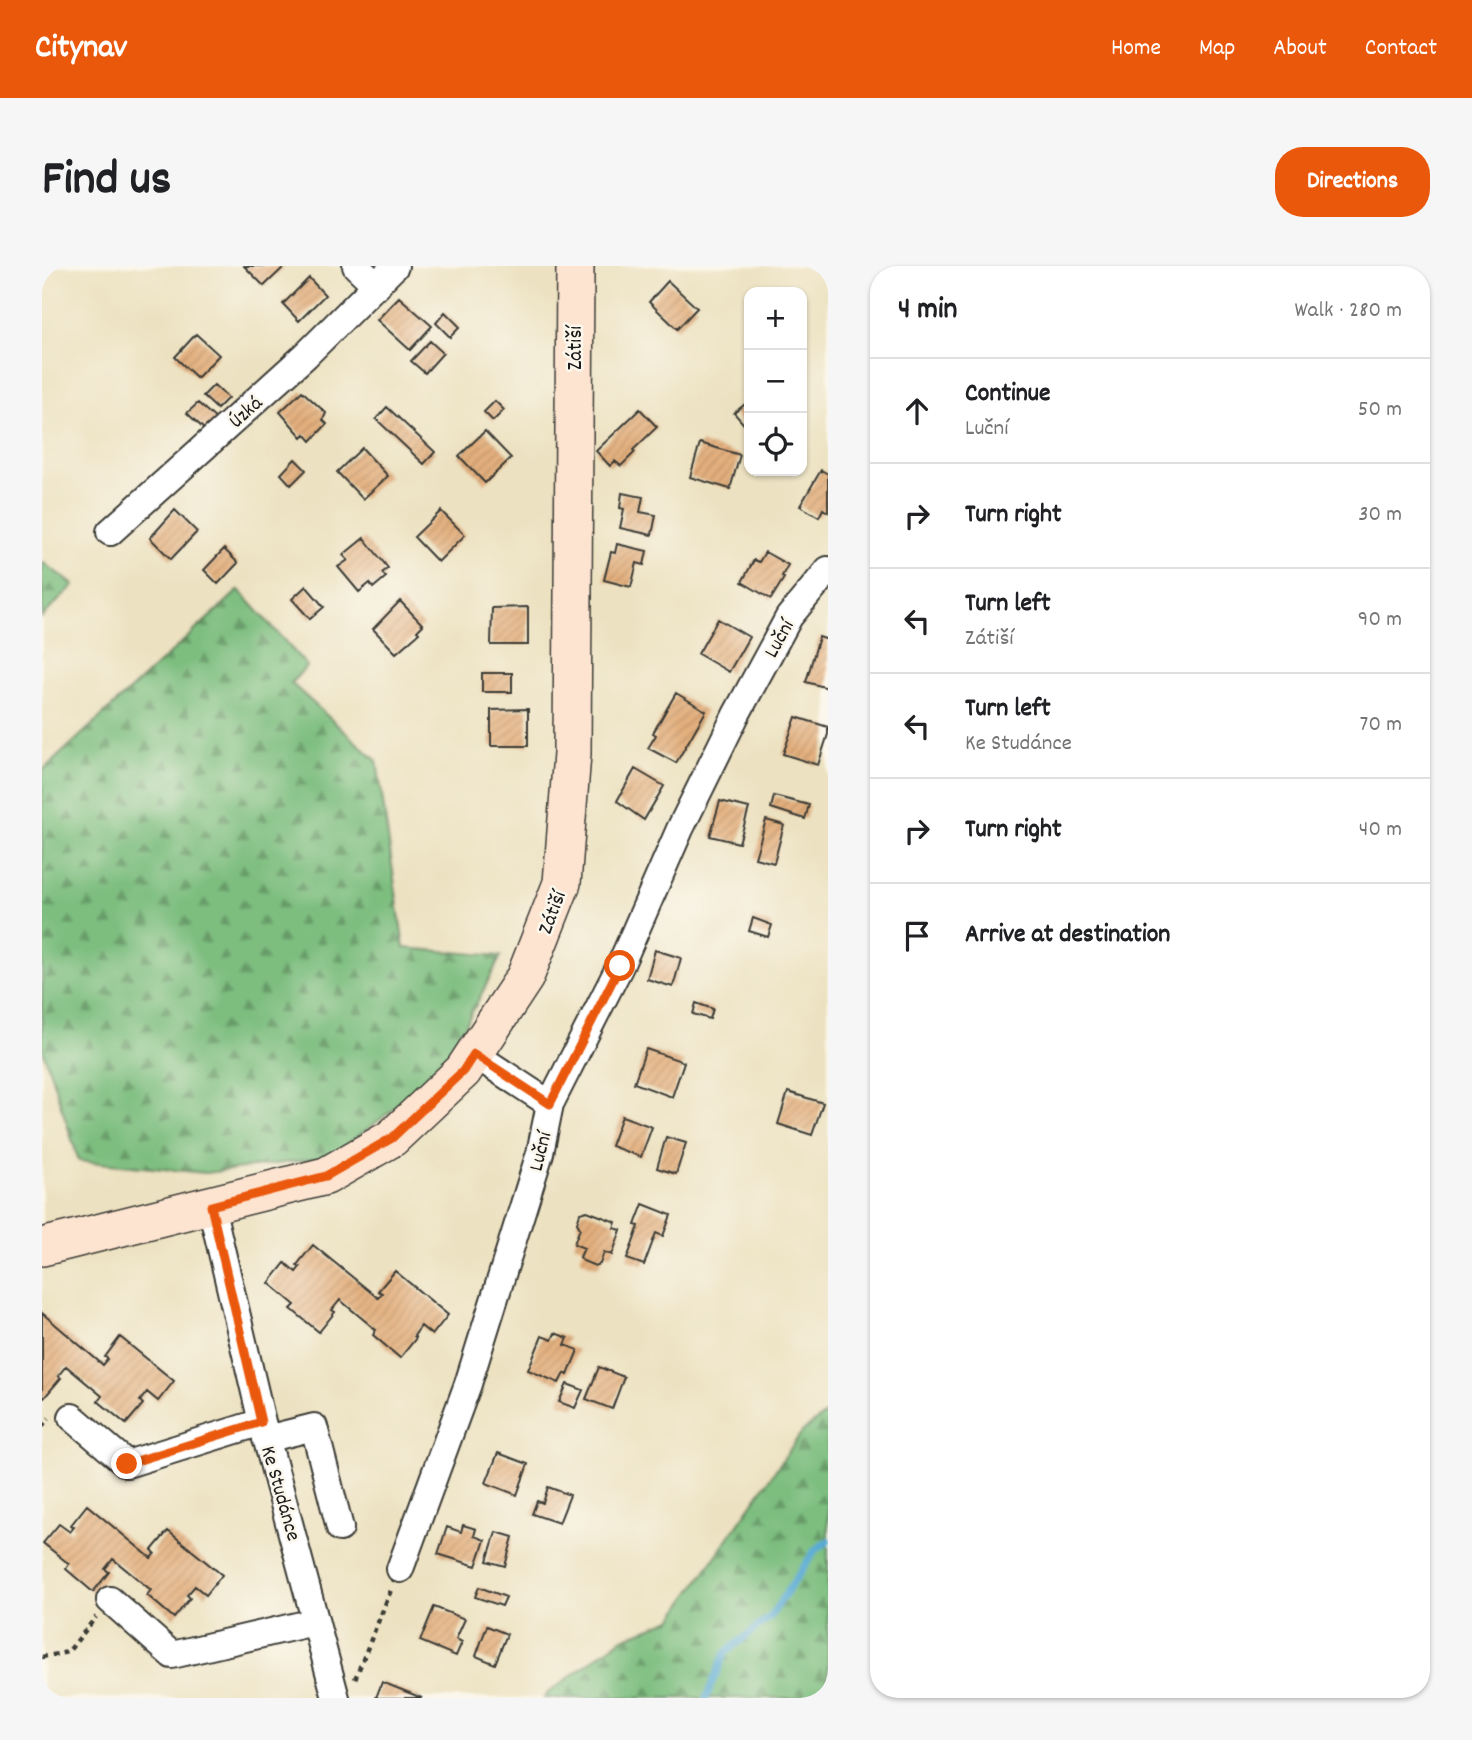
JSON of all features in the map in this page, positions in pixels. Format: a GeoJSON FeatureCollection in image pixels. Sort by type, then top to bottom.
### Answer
{"type":"FeatureCollection","features":[{"type":"Feature","properties":{"kind":"street"},"geometry":{"type":"LineString","coordinates":[[356,266],[377,286]]}},
{"type":"Feature","properties":{"kind":"street","name":"Úzká"},"geometry":{"type":"LineString","coordinates":[[110,532],[306,355],[395,266]]}},
{"type":"Feature","properties":{"kind":"street","name":"Zátiší"},"geometry":{"type":"LineString","coordinates":[[42,1247],[326,1176],[392,1138],[463,1071],[525,978],[562,883],[572,754],[575,266]]}},
{"type":"Feature","properties":{"kind":"street","name":"Luční"},"geometry":{"type":"LineString","coordinates":[[400,1569],[468,1384],[540,1153],[550,1104],[620,966],[680,829],[736,715],[789,617],[828,570]]}},
{"type":"Feature","properties":{"kind":"street"},"geometry":{"type":"LineString","coordinates":[[474,1054],[550,1104]]}},
{"type":"Feature","properties":{"kind":"street","name":"Ke Studánce"},"geometry":{"type":"LineString","coordinates":[[211,1206],[264,1431],[297,1546],[314,1622],[344,1692]]}},
{"type":"Feature","properties":{"kind":"street"},"geometry":{"type":"LineString","coordinates":[[72,1417],[127,1464],[264,1431],[314,1427],[340,1528]]}},
{"type":"Feature","properties":{"kind":"street"},"geometry":{"type":"LineString","coordinates":[[110,1601],[172,1655],[314,1622]]}},
{"type":"Feature","properties":{"kind":"path"},"geometry":{"type":"LineString","coordinates":[[344,1692],[400,1569]]}},
{"type":"Feature","properties":{"kind":"path"},"geometry":{"type":"LineString","coordinates":[[42,1657],[68,1652],[110,1601]]}},
{"type":"Feature","properties":{"kind":"green space"},"geometry":{"type":"Polygon","coordinates":[[[42,562],[74,585],[42,617],[42,562]]]}},
{"type":"Feature","properties":{"kind":"green space"},"geometry":{"type":"Polygon","coordinates":[[[239,590],[307,666],[291,683],[377,761],[404,948],[501,956],[451,1053],[390,1112],[330,1157],[206,1173],[79,1161],[42,1047],[42,771],[239,590]]]}},
{"type":"Feature","properties":{"kind":"green space"},"geometry":{"type":"Polygon","coordinates":[[[828,1412],[828,1698],[544,1698],[623,1638],[672,1619],[802,1432],[828,1412]]]}},
{"type":"Feature","properties":{"kind":"building"},"geometry":{"type":"Polygon","coordinates":[[[244,266],[285,266],[264,286],[244,266]]]}},
{"type":"Feature","properties":{"kind":"building"},"geometry":{"type":"Polygon","coordinates":[[[309,278],[325,295],[299,321],[283,304],[309,278]]]}},
{"type":"Feature","properties":{"kind":"building"},"geometry":{"type":"Polygon","coordinates":[[[668,281],[697,308],[677,329],[649,302],[668,281]]]}},
{"type":"Feature","properties":{"kind":"building"},"geometry":{"type":"Polygon","coordinates":[[[399,297],[432,326],[410,350],[377,320],[399,297]]]}},
{"type":"Feature","properties":{"kind":"building"},"geometry":{"type":"Polygon","coordinates":[[[445,312],[460,327],[450,337],[436,323],[445,312]]]}},
{"type":"Feature","properties":{"kind":"building"},"geometry":{"type":"Polygon","coordinates":[[[196,334],[219,355],[197,378],[175,357],[196,334]]]}},
{"type":"Feature","properties":{"kind":"building"},"geometry":{"type":"Polygon","coordinates":[[[430,341],[443,353],[425,373],[411,361],[430,341]]]}},
{"type":"Feature","properties":{"kind":"building"},"geometry":{"type":"Polygon","coordinates":[[[214,385],[228,398],[217,409],[203,396],[214,385]]]}},
{"type":"Feature","properties":{"kind":"building"},"geometry":{"type":"Polygon","coordinates":[[[302,391],[326,413],[323,420],[327,424],[311,441],[305,434],[302,437],[280,412],[302,391]]]}},
{"type":"Feature","properties":{"kind":"building"},"geometry":{"type":"Polygon","coordinates":[[[495,401],[504,410],[493,421],[484,412],[495,401]]]}},
{"type":"Feature","properties":{"kind":"building"},"geometry":{"type":"Polygon","coordinates":[[[198,403],[217,420],[206,431],[187,413],[198,403]]]}},
{"type":"Feature","properties":{"kind":"building"},"geometry":{"type":"Polygon","coordinates":[[[744,405],[744,424],[734,413],[744,405]]]}},
{"type":"Feature","properties":{"kind":"building"},"geometry":{"type":"Polygon","coordinates":[[[387,407],[435,452],[424,464],[376,419],[387,407]]]}},
{"type":"Feature","properties":{"kind":"building"},"geometry":{"type":"Polygon","coordinates":[[[640,409],[657,427],[621,466],[615,461],[610,466],[596,451],[640,409]]]}},
{"type":"Feature","properties":{"kind":"building"},"geometry":{"type":"Polygon","coordinates":[[[485,431],[511,458],[485,483],[459,456],[485,431]]]}},
{"type":"Feature","properties":{"kind":"building"},"geometry":{"type":"Polygon","coordinates":[[[700,443],[740,455],[730,489],[690,477],[700,443]]]}},
{"type":"Feature","properties":{"kind":"building"},"geometry":{"type":"Polygon","coordinates":[[[362,448],[388,476],[363,499],[337,472],[362,448]]]}},
{"type":"Feature","properties":{"kind":"building"},"geometry":{"type":"Polygon","coordinates":[[[295,459],[306,470],[291,485],[281,474],[295,459]]]}},
{"type":"Feature","properties":{"kind":"building"},"geometry":{"type":"Polygon","coordinates":[[[821,470],[828,474],[828,512],[823,509],[819,517],[800,506],[821,470]]]}},
{"type":"Feature","properties":{"kind":"building"},"geometry":{"type":"Polygon","coordinates":[[[622,493],[643,497],[640,512],[656,515],[652,535],[620,528],[624,509],[620,508],[622,493]]]}},
{"type":"Feature","properties":{"kind":"building"},"geometry":{"type":"Polygon","coordinates":[[[175,510],[197,532],[171,559],[150,538],[175,510]]]}},
{"type":"Feature","properties":{"kind":"building"},"geometry":{"type":"Polygon","coordinates":[[[441,511],[465,535],[438,562],[414,537],[441,511]]]}},
{"type":"Feature","properties":{"kind":"building"},"geometry":{"type":"Polygon","coordinates":[[[364,538],[388,568],[382,573],[386,577],[373,588],[370,583],[359,592],[338,567],[348,560],[343,555],[364,538]]]}},
{"type":"Feature","properties":{"kind":"building"},"geometry":{"type":"Polygon","coordinates":[[[617,544],[647,551],[644,565],[637,563],[631,587],[604,580],[611,552],[615,553],[617,544]]]}},
{"type":"Feature","properties":{"kind":"building"},"geometry":{"type":"Polygon","coordinates":[[[224,549],[238,563],[218,584],[204,570],[224,549]]]}},
{"type":"Feature","properties":{"kind":"building"},"geometry":{"type":"Polygon","coordinates":[[[765,552],[788,565],[782,576],[784,578],[771,599],[742,582],[754,560],[759,562],[765,552]]]}},
{"type":"Feature","properties":{"kind":"building"},"geometry":{"type":"Polygon","coordinates":[[[306,586],[324,607],[310,619],[292,599],[306,586]]]}},
{"type":"Feature","properties":{"kind":"building"},"geometry":{"type":"Polygon","coordinates":[[[400,601],[423,625],[417,631],[419,633],[396,653],[373,629],[400,601]]]}},
{"type":"Feature","properties":{"kind":"building"},"geometry":{"type":"Polygon","coordinates":[[[528,607],[528,645],[491,645],[492,608],[528,607]]]}},
{"type":"Feature","properties":{"kind":"building"},"geometry":{"type":"Polygon","coordinates":[[[718,619],[749,637],[729,672],[698,654],[718,619]]]}},
{"type":"Feature","properties":{"kind":"building"},"geometry":{"type":"Polygon","coordinates":[[[819,637],[828,640],[828,688],[806,682],[819,637]]]}},
{"type":"Feature","properties":{"kind":"building"},"geometry":{"type":"Polygon","coordinates":[[[482,673],[512,673],[512,692],[482,692],[482,673]]]}},
{"type":"Feature","properties":{"kind":"building"},"geometry":{"type":"Polygon","coordinates":[[[676,693],[706,711],[676,763],[648,748],[656,735],[653,733],[676,693]]]}},
{"type":"Feature","properties":{"kind":"building"},"geometry":{"type":"Polygon","coordinates":[[[528,709],[528,746],[491,746],[491,710],[528,709]]]}},
{"type":"Feature","properties":{"kind":"building"},"geometry":{"type":"Polygon","coordinates":[[[796,717],[828,727],[818,765],[783,754],[796,717]]]}},
{"type":"Feature","properties":{"kind":"building"},"geometry":{"type":"Polygon","coordinates":[[[635,769],[664,786],[644,820],[617,801],[635,769]]]}},
{"type":"Feature","properties":{"kind":"building"},"geometry":{"type":"Polygon","coordinates":[[[774,796],[809,805],[805,819],[771,808],[774,796]]]}},
{"type":"Feature","properties":{"kind":"building"},"geometry":{"type":"Polygon","coordinates":[[[720,801],[749,808],[739,843],[710,836],[720,801]]]}},
{"type":"Feature","properties":{"kind":"building"},"geometry":{"type":"Polygon","coordinates":[[[766,820],[784,825],[774,863],[755,858],[766,820]]]}},
{"type":"Feature","properties":{"kind":"building"},"geometry":{"type":"Polygon","coordinates":[[[753,918],[772,925],[768,937],[749,931],[753,918]]]}},
{"type":"Feature","properties":{"kind":"building"},"geometry":{"type":"Polygon","coordinates":[[[655,950],[681,958],[673,987],[647,979],[655,950]]]}},
{"type":"Feature","properties":{"kind":"building"},"geometry":{"type":"Polygon","coordinates":[[[696,1003],[713,1009],[710,1019],[693,1014],[696,1003]]]}},
{"type":"Feature","properties":{"kind":"building"},"geometry":{"type":"Polygon","coordinates":[[[646,1049],[684,1062],[672,1097],[634,1083],[646,1049]]]}},
{"type":"Feature","properties":{"kind":"building"},"geometry":{"type":"Polygon","coordinates":[[[788,1092],[823,1103],[812,1135],[778,1124],[788,1092]]]}},
{"type":"Feature","properties":{"kind":"building"},"geometry":{"type":"Polygon","coordinates":[[[622,1116],[652,1127],[641,1157],[611,1146],[622,1116]]]}},
{"type":"Feature","properties":{"kind":"building"},"geometry":{"type":"Polygon","coordinates":[[[666,1137],[686,1143],[676,1174],[657,1168],[666,1137]]]}},
{"type":"Feature","properties":{"kind":"building"},"geometry":{"type":"Polygon","coordinates":[[[643,1204],[671,1215],[663,1236],[656,1233],[644,1265],[627,1259],[639,1226],[635,1225],[643,1204]]]}},
{"type":"Feature","properties":{"kind":"building"},"geometry":{"type":"Polygon","coordinates":[[[587,1211],[616,1222],[614,1228],[621,1230],[612,1255],[604,1252],[600,1264],[595,1266],[583,1261],[580,1257],[584,1248],[574,1244],[580,1228],[577,1223],[580,1213],[587,1211]]]}},
{"type":"Feature","properties":{"kind":"building"},"geometry":{"type":"Polygon","coordinates":[[[313,1245],[378,1298],[382,1293],[378,1291],[395,1271],[448,1315],[432,1335],[421,1326],[414,1336],[416,1338],[400,1358],[373,1335],[376,1330],[340,1300],[332,1310],[335,1312],[319,1332],[291,1309],[295,1305],[269,1283],[285,1263],[296,1272],[300,1267],[297,1265],[313,1245]]]}},
{"type":"Feature","properties":{"kind":"building"},"geometry":{"type":"Polygon","coordinates":[[[42,1313],[103,1365],[108,1359],[105,1357],[120,1337],[174,1381],[158,1401],[147,1392],[140,1401],[143,1404],[126,1424],[98,1401],[102,1396],[66,1366],[58,1376],[61,1378],[44,1398],[42,1313]]]}},
{"type":"Feature","properties":{"kind":"building"},"geometry":{"type":"Polygon","coordinates":[[[555,1333],[568,1338],[565,1345],[578,1350],[568,1375],[564,1373],[559,1383],[528,1370],[542,1336],[552,1340],[555,1333]]]}},
{"type":"Feature","properties":{"kind":"building"},"geometry":{"type":"Polygon","coordinates":[[[599,1367],[624,1377],[612,1409],[586,1399],[599,1367]]]}},
{"type":"Feature","properties":{"kind":"building"},"geometry":{"type":"Polygon","coordinates":[[[567,1384],[583,1390],[575,1408],[559,1402],[567,1384]]]}},
{"type":"Feature","properties":{"kind":"building"},"geometry":{"type":"Polygon","coordinates":[[[498,1453],[528,1464],[517,1495],[486,1483],[498,1453]]]}},
{"type":"Feature","properties":{"kind":"building"},"geometry":{"type":"Polygon","coordinates":[[[548,1487],[570,1495],[559,1523],[532,1514],[537,1501],[543,1503],[548,1487]]]}},
{"type":"Feature","properties":{"kind":"building"},"geometry":{"type":"Polygon","coordinates":[[[87,1505],[151,1558],[155,1553],[152,1550],[168,1531],[222,1575],[206,1595],[195,1586],[187,1595],[190,1598],[174,1618],[147,1595],[151,1590],[113,1559],[105,1569],[109,1572],[93,1592],[66,1569],[69,1564],[43,1543],[59,1524],[70,1532],[74,1527],[71,1525],[87,1505]]]}},
{"type":"Feature","properties":{"kind":"building"},"geometry":{"type":"Polygon","coordinates":[[[463,1525],[476,1529],[474,1536],[485,1540],[476,1566],[438,1554],[447,1527],[461,1532],[463,1525]]]}},
{"type":"Feature","properties":{"kind":"building"},"geometry":{"type":"Polygon","coordinates":[[[496,1532],[513,1537],[505,1566],[487,1561],[496,1532]]]}},
{"type":"Feature","properties":{"kind":"building"},"geometry":{"type":"Polygon","coordinates":[[[479,1587],[506,1597],[502,1606],[475,1597],[479,1587]]]}},
{"type":"Feature","properties":{"kind":"building"},"geometry":{"type":"Polygon","coordinates":[[[434,1607],[465,1619],[456,1639],[462,1642],[456,1656],[420,1641],[434,1607]]]}},
{"type":"Feature","properties":{"kind":"building"},"geometry":{"type":"Polygon","coordinates":[[[487,1626],[507,1634],[495,1664],[476,1656],[487,1626]]]}},
{"type":"Feature","properties":{"kind":"building"},"geometry":{"type":"Polygon","coordinates":[[[382,1682],[422,1698],[376,1698],[382,1682]]]}},
{"type":"Feature","properties":{"kind":"waterway"},"geometry":{"type":"LineString","coordinates":[[706,1698],[725,1653],[770,1617],[815,1550],[828,1541]]}},
{"type":"Feature","properties":{"kind":"route"},"geometry":{"type":"LineString","coordinates":[[127,1464],[261,1422],[211,1206],[326,1176],[392,1138],[463,1071],[474,1054],[550,1104],[620,966]]}}]}
